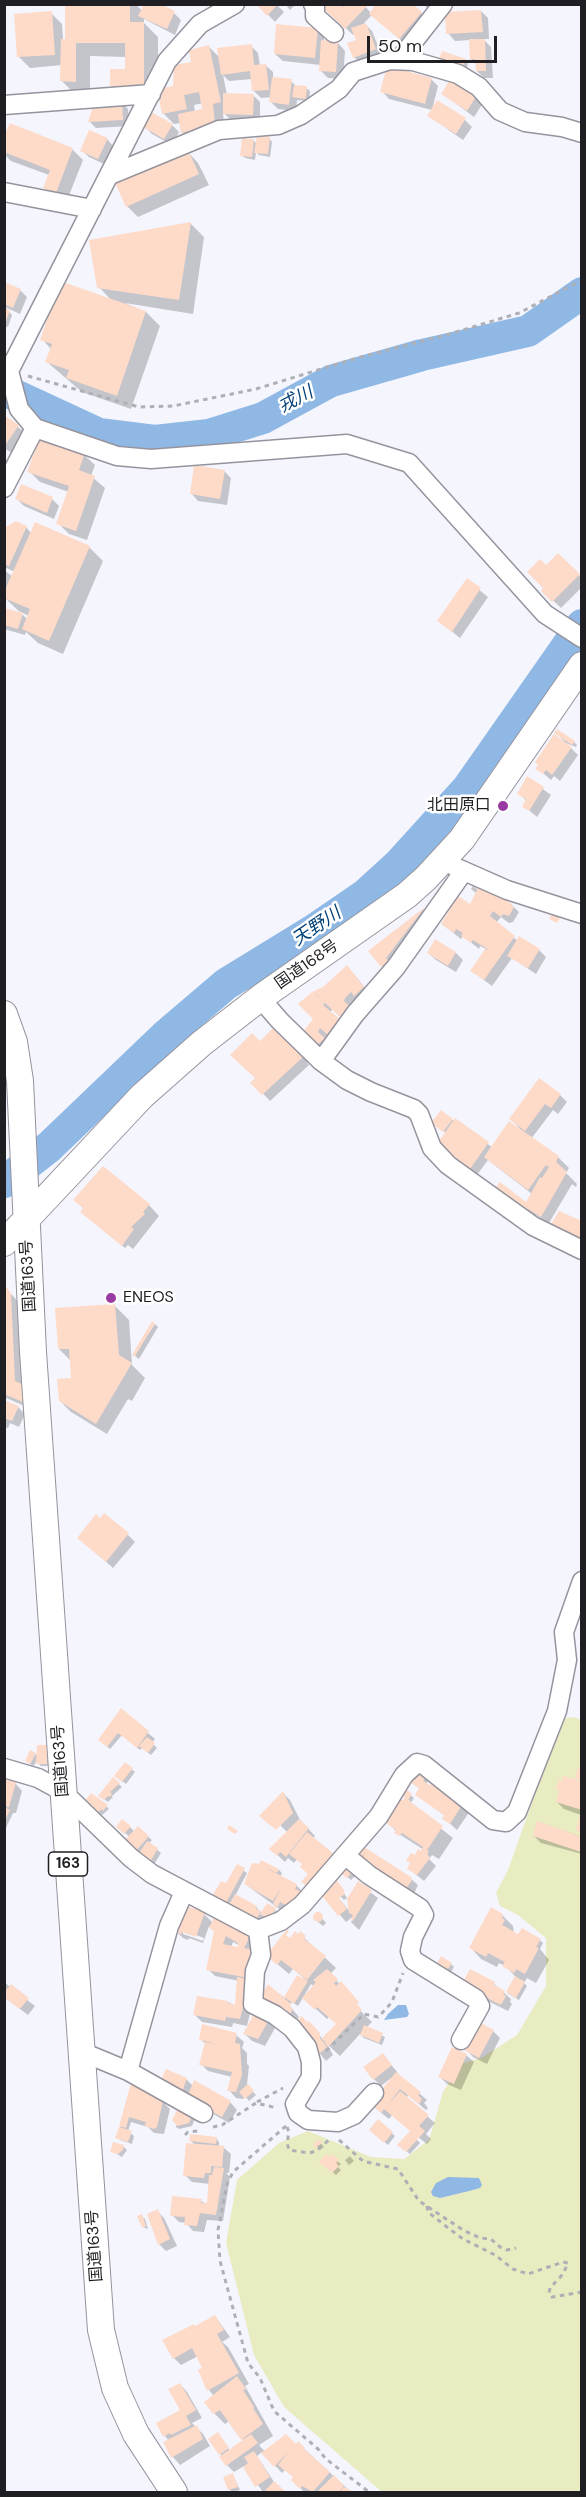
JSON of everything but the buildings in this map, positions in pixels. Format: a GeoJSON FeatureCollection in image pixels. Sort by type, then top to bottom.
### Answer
{"type":"FeatureCollection","features":[{"type":"Feature","properties":{"kind":"highway","name":"国道168号"},"geometry":{"type":"LineString","coordinates":[[4,1243],[142,1096],[202,1043],[260,998],[407,895],[453,866],[462,838],[582,665]]}},
{"type":"Feature","properties":{"kind":"highway","name":"国道163号"},"geometry":{"type":"LineString","coordinates":[[4,1014],[14,1042],[20,1082],[26,1219],[62,1791],[101,2330],[115,2388],[136,2434],[174,2493]]}},
{"type":"Feature","properties":{"kind":"street"},"geometry":{"type":"LineString","coordinates":[[235,4],[200,24],[167,61],[110,175],[7,370],[19,409],[35,428],[117,456],[151,459],[347,444],[409,463],[545,614],[582,638]]}},
{"type":"Feature","properties":{"kind":"street"},"geometry":{"type":"LineString","coordinates":[[313,4],[315,16],[334,33]]}},
{"type":"Feature","properties":{"kind":"street"},"geometry":{"type":"LineString","coordinates":[[399,60],[443,4]]}},
{"type":"Feature","properties":{"kind":"street"},"geometry":{"type":"LineString","coordinates":[[110,175],[219,130],[278,125],[301,115],[339,89],[353,72],[390,60],[413,61],[458,74],[479,87],[500,111],[525,122],[562,127],[582,133]]}},
{"type":"Feature","properties":{"kind":"street"},"geometry":{"type":"LineString","coordinates":[[4,105],[151,94]]}},
{"type":"Feature","properties":{"kind":"street"},"geometry":{"type":"LineString","coordinates":[[4,192],[92,209]]}},
{"type":"Feature","properties":{"kind":"street"},"geometry":{"type":"LineString","coordinates":[[4,488],[35,428]]}},
{"type":"Feature","properties":{"kind":"street"},"geometry":{"type":"LineString","coordinates":[[321,1060],[355,1014],[396,967],[453,866],[507,890],[582,914]]}},
{"type":"Feature","properties":{"kind":"street"},"geometry":{"type":"LineString","coordinates":[[260,998],[280,1021],[321,1060],[347,1080],[414,1109],[419,1114],[432,1148],[448,1165],[533,1226],[582,1250]]}},
{"type":"Feature","properties":{"kind":"street"},"geometry":{"type":"LineString","coordinates":[[4,1768],[38,1778],[62,1791],[131,1858],[152,1874],[258,1930],[281,1921],[302,1905],[379,1816],[411,1766],[417,1763],[424,1766],[493,1820],[506,1822],[517,1812],[557,1711],[567,1660],[564,1632],[582,1581]]}},
{"type":"Feature","properties":{"kind":"street"},"geometry":{"type":"LineString","coordinates":[[346,1856],[369,1875],[420,1908],[424,1915],[412,1937],[410,1950],[413,1960],[476,1999],[480,2006],[461,2040]]}},
{"type":"Feature","properties":{"kind":"street"},"geometry":{"type":"LineString","coordinates":[[128,2071],[169,1926],[184,1892]]}},
{"type":"Feature","properties":{"kind":"street"},"geometry":{"type":"LineString","coordinates":[[258,1930],[261,1955],[255,1971],[253,2004],[275,2015],[292,2028],[308,2047],[311,2062],[310,2077],[295,2104],[292,2120],[353,2122],[354,2115],[374,2093]]}},
{"type":"Feature","properties":{"kind":"street"},"geometry":{"type":"LineString","coordinates":[[82,2052],[128,2071],[203,2114]]}},
{"type":"Feature","properties":{"kind":"path"},"geometry":{"type":"LineString","coordinates":[[7,370],[139,407],[173,406],[256,389],[519,313],[582,280]]}},
{"type":"Feature","properties":{"kind":"path"},"geometry":{"type":"LineString","coordinates":[[311,2062],[324,2053],[364,2014],[378,2017],[392,2002],[404,1970],[413,1960]]}},
{"type":"Feature","properties":{"kind":"path"},"geometry":{"type":"LineString","coordinates":[[185,2135],[189,2132],[222,2125],[267,2095],[289,2085]]}},
{"type":"Feature","properties":{"kind":"path"},"geometry":{"type":"LineString","coordinates":[[256,2103],[273,2106],[288,2113],[292,2120],[287,2148],[303,2154],[316,2151],[340,2132],[357,2129],[353,2122]]}},
{"type":"Feature","properties":{"kind":"path"},"geometry":{"type":"LineString","coordinates":[[292,2120],[233,2172],[227,2184],[218,2230],[220,2261],[248,2363],[260,2378],[274,2411],[318,2449],[326,2459],[369,2493]]}},
{"type":"Feature","properties":{"kind":"path"},"geometry":{"type":"LineString","coordinates":[[333,2137],[363,2161],[398,2169],[419,2201],[471,2234],[491,2239],[507,2250],[516,2248]]}},
{"type":"Feature","properties":{"kind":"path"},"geometry":{"type":"LineString","coordinates":[[427,2206],[428,2212],[463,2239],[495,2255],[513,2269],[528,2274],[563,2262],[568,2263],[568,2267],[550,2288],[549,2293],[552,2297],[582,2292]]}},
{"type":"Feature","properties":{"kind":"green space"},"geometry":{"type":"Polygon","coordinates":[[[575,1717],[581,1720],[581,2492],[382,2492],[284,2407],[254,2355],[226,2243],[237,2180],[279,2143],[308,2131],[371,2157],[404,2159],[429,2140],[443,2092],[461,2064],[483,2057],[517,2035],[546,1986],[546,1938],[518,1915],[500,1906],[496,1893],[508,1870],[556,1735],[566,1718],[575,1717]]]}},
{"type":"Feature","properties":{"kind":"water"},"geometry":{"type":"Polygon","coordinates":[[[398,2005],[406,2005],[409,2014],[407,2017],[384,2020],[388,2014],[398,2005]]]}},
{"type":"Feature","properties":{"kind":"water"},"geometry":{"type":"Polygon","coordinates":[[[448,2177],[479,2178],[482,2185],[480,2188],[440,2198],[433,2196],[431,2192],[436,2183],[448,2177]]]}},
{"type":"Feature","properties":{"kind":"waterway","name":"戎川"},"geometry":{"type":"LineString","coordinates":[[4,390],[99,434],[155,441],[209,435],[263,418],[331,381],[422,355],[528,331],[582,293]]}},
{"type":"Feature","properties":{"kind":"waterway","name":"天野川"},"geometry":{"type":"LineString","coordinates":[[4,1182],[49,1147],[165,1036],[226,984],[314,930],[365,895],[399,864],[468,788],[582,625]]}},
{"type":"Feature","properties":{"kind":"place","name":"北田原口"},"geometry":{"type":"Point","coordinates":[503,806]}},
{"type":"Feature","properties":{"kind":"place","name":"ENEOS"},"geometry":{"type":"Point","coordinates":[111,1298]}}]}
